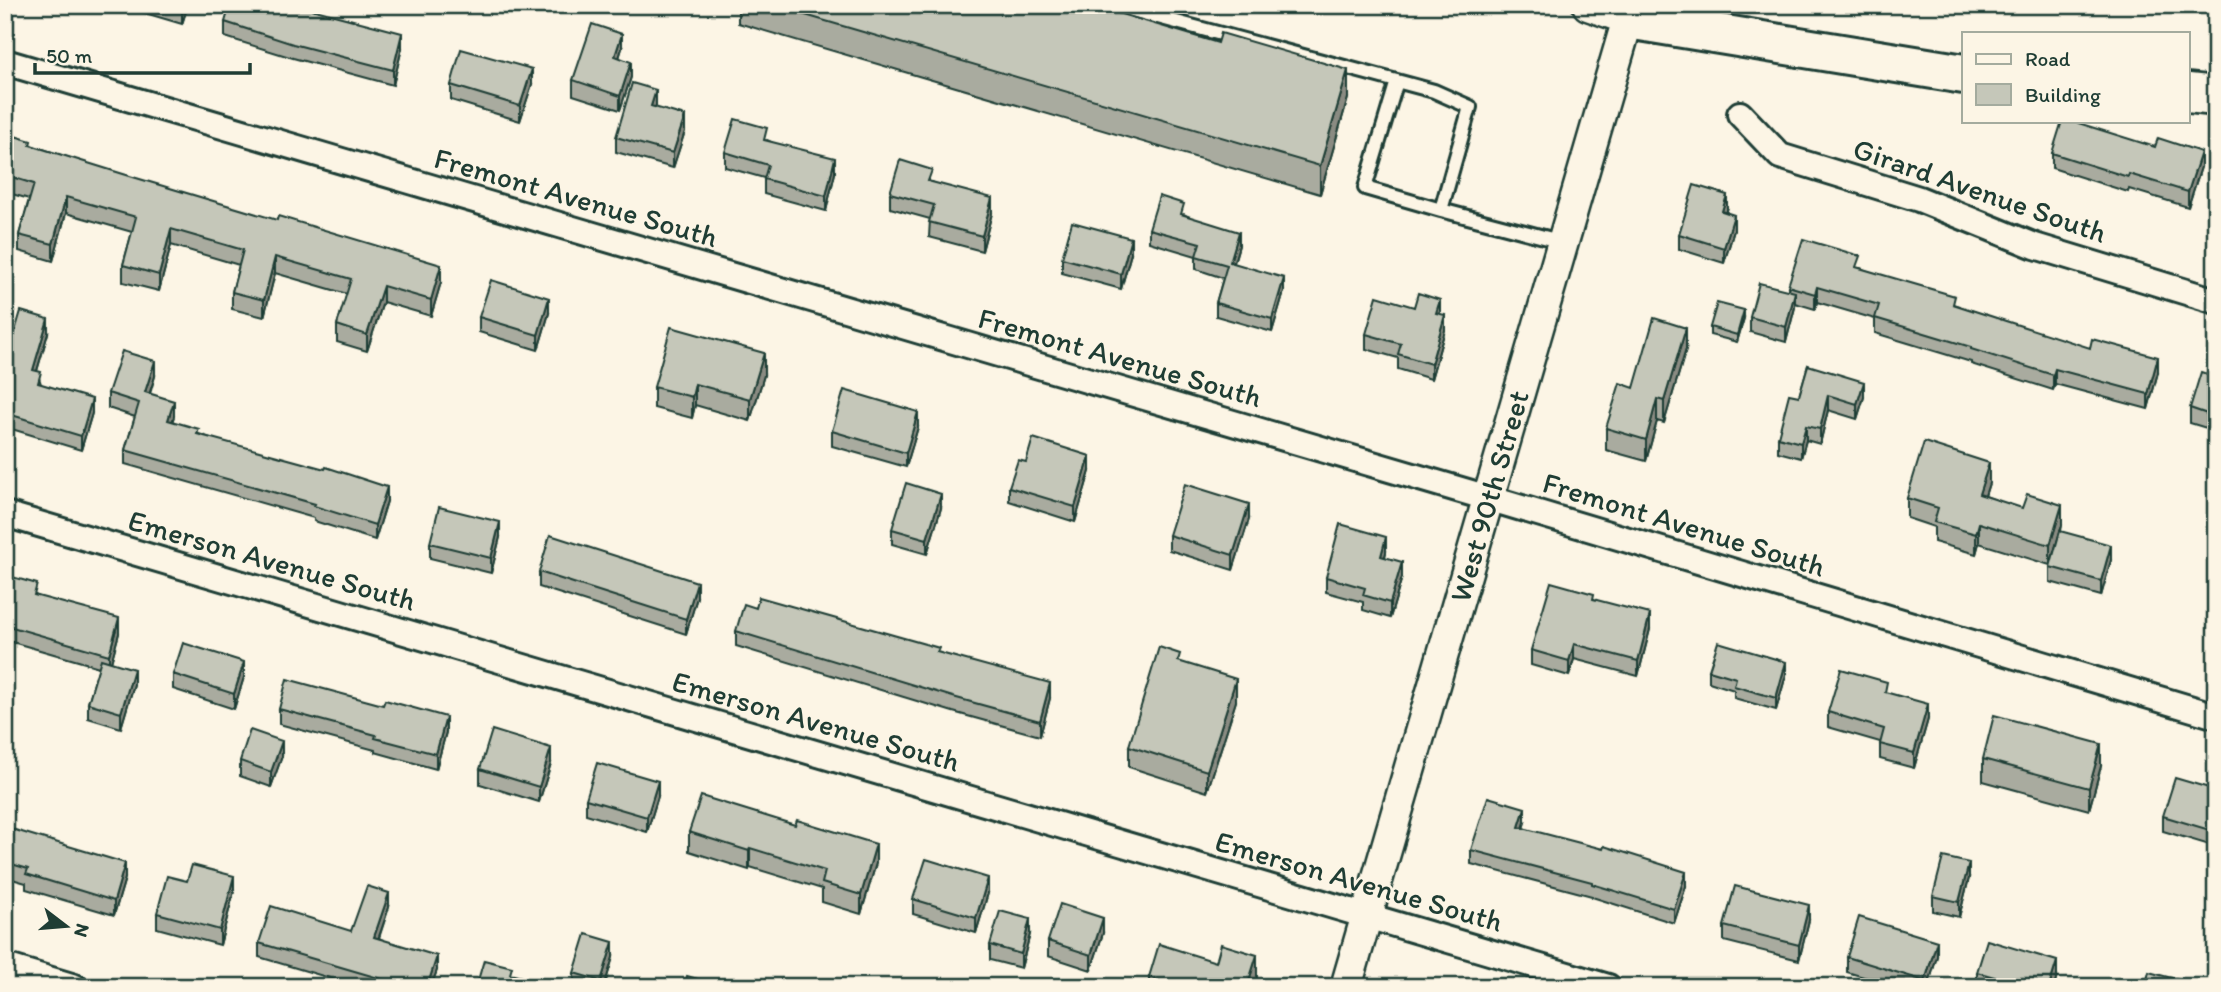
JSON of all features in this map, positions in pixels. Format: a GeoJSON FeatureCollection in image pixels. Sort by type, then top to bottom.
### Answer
{"type":"FeatureCollection","features":[{"type":"Feature","properties":{"kind":"highway"},"geometry":{"type":"LineString","coordinates":[[1630,12],[1962,74]]}},
{"type":"Feature","properties":{"kind":"highway"},"geometry":{"type":"LineString","coordinates":[[2190,93],[2216,96]]}},
{"type":"Feature","properties":{"kind":"street"},"geometry":{"type":"LineString","coordinates":[[1588,5],[1630,12]]}},
{"type":"Feature","properties":{"kind":"street","name":"West 90th Street"},"geometry":{"type":"LineString","coordinates":[[1346,987],[1630,12]]}},
{"type":"Feature","properties":{"kind":"street","name":"Fremont Avenue South"},"geometry":{"type":"LineString","coordinates":[[5,62],[1488,498],[2216,716]]}},
{"type":"Feature","properties":{"kind":"street","name":"Girard Avenue South"},"geometry":{"type":"LineString","coordinates":[[1740,114],[1780,156],[1919,199],[2035,246],[2216,301]]}},
{"type":"Feature","properties":{"kind":"street","name":"Emerson Avenue South"},"geometry":{"type":"LineString","coordinates":[[5,514],[1608,987]]}},
{"type":"Feature","properties":{"kind":"street"},"geometry":{"type":"LineString","coordinates":[[5,966],[75,987]]}},
{"type":"Feature","properties":{"kind":"lane"},"geometry":{"type":"LineString","coordinates":[[1113,5],[1434,91],[1470,107],[1441,210]]}},
{"type":"Feature","properties":{"kind":"lane"},"geometry":{"type":"LineString","coordinates":[[1397,81],[1365,188],[1563,242]]}},
{"type":"Feature","properties":{"kind":"building"},"geometry":{"type":"Polygon","coordinates":[[[168,5],[184,5],[182,10],[168,5]]]}},
{"type":"Feature","properties":{"kind":"building"},"geometry":{"type":"Polygon","coordinates":[[[230,5],[305,5],[304,7],[402,33],[393,70],[293,44],[225,22],[230,5]]]}},
{"type":"Feature","properties":{"kind":"building"},"geometry":{"type":"Polygon","coordinates":[[[771,5],[1091,5],[1218,43],[1221,33],[1348,70],[1320,166],[771,5]]]}},
{"type":"Feature","properties":{"kind":"building"},"geometry":{"type":"Polygon","coordinates":[[[592,24],[622,34],[615,56],[631,62],[620,96],[573,80],[592,24]]]}},
{"type":"Feature","properties":{"kind":"building"},"geometry":{"type":"Polygon","coordinates":[[[461,49],[532,69],[520,106],[451,85],[461,49]]]}},
{"type":"Feature","properties":{"kind":"building"},"geometry":{"type":"Polygon","coordinates":[[[632,83],[656,90],[651,106],[685,116],[673,153],[616,137],[632,83]]]}},
{"type":"Feature","properties":{"kind":"building"},"geometry":{"type":"Polygon","coordinates":[[[735,119],[767,128],[764,140],[835,158],[826,196],[764,179],[768,165],[725,152],[735,119]]]}},
{"type":"Feature","properties":{"kind":"building"},"geometry":{"type":"Polygon","coordinates":[[[2062,122],[2075,122],[2155,147],[2158,138],[2201,152],[2188,192],[2129,174],[2128,177],[2052,153],[2062,122]]]}},
{"type":"Feature","properties":{"kind":"building"},"geometry":{"type":"Polygon","coordinates":[[[5,133],[31,141],[30,145],[133,177],[277,220],[278,216],[441,265],[431,300],[383,286],[367,335],[337,325],[351,279],[275,257],[264,300],[232,292],[243,250],[171,229],[159,275],[123,265],[136,217],[66,197],[53,244],[19,235],[34,184],[5,175],[5,133]]]}},
{"type":"Feature","properties":{"kind":"building"},"geometry":{"type":"Polygon","coordinates":[[[900,160],[932,170],[928,181],[992,198],[982,236],[929,222],[934,205],[890,193],[900,160]]]}},
{"type":"Feature","properties":{"kind":"building"},"geometry":{"type":"Polygon","coordinates":[[[1694,185],[1727,195],[1722,211],[1734,215],[1724,248],[1679,234],[1694,185]]]}},
{"type":"Feature","properties":{"kind":"building"},"geometry":{"type":"Polygon","coordinates":[[[1159,196],[1184,204],[1181,214],[1239,232],[1230,262],[1284,278],[1272,319],[1216,303],[1227,265],[1196,256],[1200,243],[1149,229],[1159,196]]]}},
{"type":"Feature","properties":{"kind":"building"},"geometry":{"type":"Polygon","coordinates":[[[1072,222],[1131,238],[1121,274],[1062,258],[1072,222]]]}},
{"type":"Feature","properties":{"kind":"building"},"geometry":{"type":"Polygon","coordinates":[[[1803,239],[1860,256],[1856,267],[1955,296],[1953,304],[2090,348],[2092,339],[2158,357],[2148,394],[2055,369],[2053,375],[1875,318],[1879,305],[1817,287],[1815,294],[1788,286],[1803,239]]]}},
{"type":"Feature","properties":{"kind":"building"},"geometry":{"type":"Polygon","coordinates":[[[491,280],[549,298],[538,335],[479,317],[491,280]]]}},
{"type":"Feature","properties":{"kind":"building"},"geometry":{"type":"Polygon","coordinates":[[[1759,283],[1795,292],[1786,327],[1750,317],[1759,283]]]}},
{"type":"Feature","properties":{"kind":"building"},"geometry":{"type":"Polygon","coordinates":[[[1418,293],[1440,300],[1436,313],[1445,315],[1431,364],[1398,354],[1401,344],[1366,334],[1377,296],[1414,307],[1418,293]]]}},
{"type":"Feature","properties":{"kind":"building"},"geometry":{"type":"Polygon","coordinates":[[[1717,303],[1744,310],[1737,335],[1710,327],[1717,303]]]}},
{"type":"Feature","properties":{"kind":"building"},"geometry":{"type":"Polygon","coordinates":[[[21,311],[48,319],[33,370],[41,372],[38,383],[92,399],[81,436],[5,413],[5,354],[8,355],[21,311]]]}},
{"type":"Feature","properties":{"kind":"building"},"geometry":{"type":"Polygon","coordinates":[[[1654,318],[1686,328],[1664,401],[1657,399],[1646,440],[1606,428],[1620,383],[1634,388],[1654,318]]]}},
{"type":"Feature","properties":{"kind":"building"},"geometry":{"type":"Polygon","coordinates":[[[671,327],[764,353],[750,399],[695,384],[692,397],[654,387],[671,327]]]}},
{"type":"Feature","properties":{"kind":"building"},"geometry":{"type":"Polygon","coordinates":[[[122,351],[155,361],[145,392],[174,401],[168,420],[199,429],[197,434],[325,469],[326,467],[387,487],[375,525],[314,506],[315,504],[125,450],[139,403],[108,393],[122,351]]]}},
{"type":"Feature","properties":{"kind":"building"},"geometry":{"type":"Polygon","coordinates":[[[1808,365],[1864,382],[1857,404],[1828,395],[1820,429],[1806,426],[1801,443],[1778,437],[1789,394],[1799,396],[1808,365]]]}},
{"type":"Feature","properties":{"kind":"building"},"geometry":{"type":"Polygon","coordinates":[[[2201,372],[2216,377],[2216,417],[2190,408],[2201,372]]]}},
{"type":"Feature","properties":{"kind":"building"},"geometry":{"type":"Polygon","coordinates":[[[844,390],[918,412],[906,453],[832,431],[844,390]]]}},
{"type":"Feature","properties":{"kind":"building"},"geometry":{"type":"Polygon","coordinates":[[[1033,438],[1090,456],[1075,507],[1009,487],[1018,460],[1026,462],[1033,438]]]}},
{"type":"Feature","properties":{"kind":"building"},"geometry":{"type":"Polygon","coordinates":[[[1924,442],[1989,463],[1979,494],[2022,508],[2027,494],[2062,505],[2050,545],[1979,523],[1976,534],[1934,522],[1938,508],[1907,498],[1924,442]]]}},
{"type":"Feature","properties":{"kind":"building"},"geometry":{"type":"Polygon","coordinates":[[[906,483],[941,494],[927,539],[892,529],[906,483]]]}},
{"type":"Feature","properties":{"kind":"building"},"geometry":{"type":"Polygon","coordinates":[[[1185,484],[1249,504],[1233,555],[1169,535],[1185,484]]]}},
{"type":"Feature","properties":{"kind":"building"},"geometry":{"type":"Polygon","coordinates":[[[439,507],[500,522],[491,558],[430,543],[439,507]]]}},
{"type":"Feature","properties":{"kind":"building"},"geometry":{"type":"Polygon","coordinates":[[[1340,524],[1386,537],[1381,556],[1402,562],[1390,603],[1363,595],[1365,588],[1326,577],[1340,524]]]}},
{"type":"Feature","properties":{"kind":"building"},"geometry":{"type":"Polygon","coordinates":[[[2060,531],[2111,545],[2101,581],[2050,567],[2060,531]]]}},
{"type":"Feature","properties":{"kind":"building"},"geometry":{"type":"Polygon","coordinates":[[[550,535],[697,582],[686,619],[539,572],[550,535]]]}},
{"type":"Feature","properties":{"kind":"building"},"geometry":{"type":"Polygon","coordinates":[[[5,575],[37,584],[34,595],[119,618],[109,655],[5,625],[5,575]]]}},
{"type":"Feature","properties":{"kind":"building"},"geometry":{"type":"Polygon","coordinates":[[[1551,582],[1594,594],[1593,599],[1650,614],[1638,661],[1574,644],[1569,661],[1531,650],[1551,582]]]}},
{"type":"Feature","properties":{"kind":"building"},"geometry":{"type":"Polygon","coordinates":[[[759,597],[939,648],[937,652],[1050,683],[1040,721],[736,631],[744,604],[756,608],[759,597]]]}},
{"type":"Feature","properties":{"kind":"building"},"geometry":{"type":"Polygon","coordinates":[[[1718,642],[1786,662],[1776,698],[1734,686],[1736,678],[1709,670],[1718,642]]]}},
{"type":"Feature","properties":{"kind":"building"},"geometry":{"type":"Polygon","coordinates":[[[183,643],[244,662],[234,694],[173,674],[183,643]]]}},
{"type":"Feature","properties":{"kind":"building"},"geometry":{"type":"Polygon","coordinates":[[[1159,647],[1180,654],[1178,661],[1236,679],[1207,771],[1129,746],[1159,647]]]}},
{"type":"Feature","properties":{"kind":"building"},"geometry":{"type":"Polygon","coordinates":[[[101,659],[134,669],[121,713],[88,703],[101,659]]]}},
{"type":"Feature","properties":{"kind":"building"},"geometry":{"type":"Polygon","coordinates":[[[1841,669],[1887,682],[1885,692],[1928,704],[1914,753],[1880,744],[1884,729],[1828,712],[1841,669]]]}},
{"type":"Feature","properties":{"kind":"building"},"geometry":{"type":"Polygon","coordinates":[[[287,679],[383,705],[385,700],[446,717],[436,754],[279,709],[287,679]]]}},
{"type":"Feature","properties":{"kind":"building"},"geometry":{"type":"Polygon","coordinates":[[[1994,715],[2101,744],[2089,788],[1983,759],[1994,715]]]}},
{"type":"Feature","properties":{"kind":"building"},"geometry":{"type":"Polygon","coordinates":[[[250,730],[282,741],[271,772],[240,761],[250,730]]]}},
{"type":"Feature","properties":{"kind":"building"},"geometry":{"type":"Polygon","coordinates":[[[492,730],[551,748],[539,787],[480,769],[492,730]]]}},
{"type":"Feature","properties":{"kind":"building"},"geometry":{"type":"Polygon","coordinates":[[[597,763],[658,781],[647,817],[586,799],[597,763]]]}},
{"type":"Feature","properties":{"kind":"building"},"geometry":{"type":"Polygon","coordinates":[[[2175,778],[2216,790],[2216,832],[2163,816],[2175,778]]]}},
{"type":"Feature","properties":{"kind":"building"},"geometry":{"type":"Polygon","coordinates":[[[701,796],[795,825],[797,820],[876,844],[861,895],[822,883],[825,871],[689,832],[701,796]]]}},
{"type":"Feature","properties":{"kind":"building"},"geometry":{"type":"Polygon","coordinates":[[[1488,797],[1525,808],[1519,827],[1603,849],[1604,846],[1686,872],[1674,909],[1592,882],[1471,850],[1488,797]]]}},
{"type":"Feature","properties":{"kind":"building"},"geometry":{"type":"Polygon","coordinates":[[[5,827],[125,863],[114,901],[26,874],[28,869],[5,862],[5,827]]]}},
{"type":"Feature","properties":{"kind":"building"},"geometry":{"type":"Polygon","coordinates":[[[1943,857],[1969,863],[1959,902],[1933,896],[1943,857]]]}},
{"type":"Feature","properties":{"kind":"building"},"geometry":{"type":"Polygon","coordinates":[[[926,859],[988,878],[976,918],[913,899],[926,859]]]}},
{"type":"Feature","properties":{"kind":"building"},"geometry":{"type":"Polygon","coordinates":[[[192,865],[234,876],[220,930],[157,913],[167,876],[187,881],[192,865]]]}},
{"type":"Feature","properties":{"kind":"building"},"geometry":{"type":"Polygon","coordinates":[[[367,886],[389,893],[374,937],[437,956],[427,987],[409,987],[259,943],[271,906],[351,931],[367,886]]]}},
{"type":"Feature","properties":{"kind":"building"},"geometry":{"type":"Polygon","coordinates":[[[1735,886],[1809,905],[1799,945],[1724,926],[1735,886]]]}},
{"type":"Feature","properties":{"kind":"building"},"geometry":{"type":"Polygon","coordinates":[[[1060,904],[1103,918],[1091,955],[1048,941],[1060,904]]]}},
{"type":"Feature","properties":{"kind":"building"},"geometry":{"type":"Polygon","coordinates":[[[1000,911],[1030,919],[1021,954],[990,945],[1000,911]]]}},
{"type":"Feature","properties":{"kind":"building"},"geometry":{"type":"Polygon","coordinates":[[[1859,917],[1937,941],[1925,981],[1847,957],[1859,917]]]}},
{"type":"Feature","properties":{"kind":"building"},"geometry":{"type":"Polygon","coordinates":[[[586,934],[613,942],[601,981],[574,973],[586,934]]]}},
{"type":"Feature","properties":{"kind":"building"},"geometry":{"type":"Polygon","coordinates":[[[1987,940],[2057,961],[2049,987],[2006,987],[2008,981],[1977,972],[1987,940]]]}},
{"type":"Feature","properties":{"kind":"building"},"geometry":{"type":"Polygon","coordinates":[[[1159,944],[1216,962],[1221,944],[1257,955],[1247,987],[1179,987],[1149,977],[1159,944]]]}},
{"type":"Feature","properties":{"kind":"building"},"geometry":{"type":"Polygon","coordinates":[[[484,960],[512,967],[510,974],[537,981],[536,987],[476,987],[484,960]]]}},
{"type":"Feature","properties":{"kind":"building"},"geometry":{"type":"Polygon","coordinates":[[[2149,972],[2179,980],[2177,987],[2145,987],[2149,972]]]}},
{"type":"Feature","properties":{"kind":"building"},"geometry":{"type":"Polygon","coordinates":[[[687,976],[712,983],[711,987],[684,987],[687,976]]]}},
{"type":"Feature","properties":{"kind":"building"},"geometry":{"type":"Polygon","coordinates":[[[597,982],[617,987],[596,987],[597,982]]]}}]}
